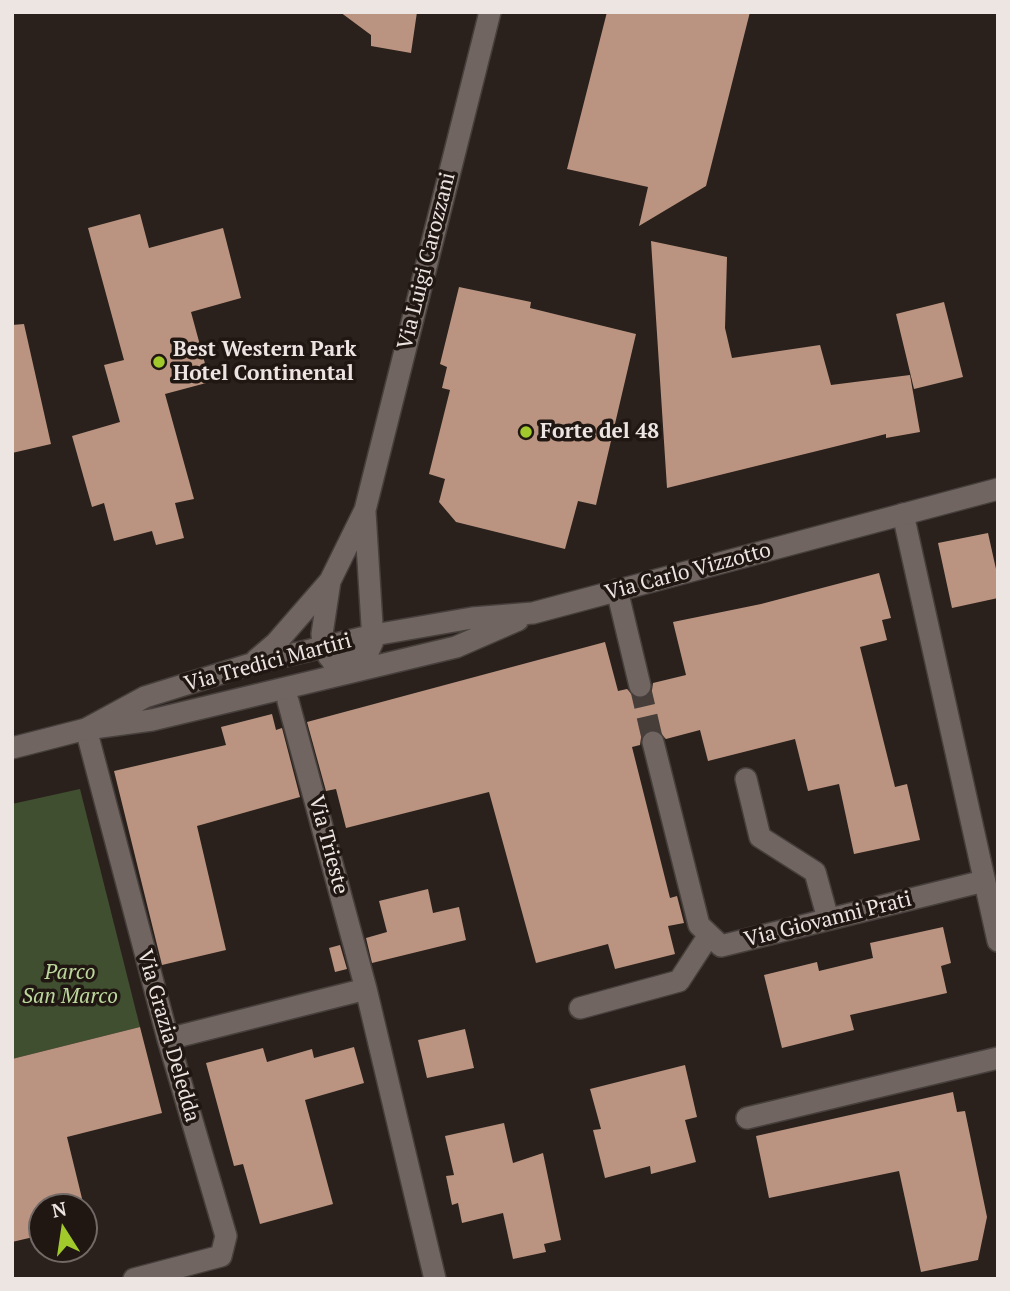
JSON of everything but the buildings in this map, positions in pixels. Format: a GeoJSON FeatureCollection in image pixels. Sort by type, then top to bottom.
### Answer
{"type":"FeatureCollection","features":[{"type":"Feature","properties":{"kind":"street","name":"Via Luigi Carozzani"},"geometry":{"type":"LineString","coordinates":[[251,664],[276,643],[330,581],[365,510],[490,12]]}},
{"type":"Feature","properties":{"kind":"street","name":"Via Carlo Vizzotto"},"geometry":{"type":"LineString","coordinates":[[374,635],[472,618],[533,613],[998,489]]}},
{"type":"Feature","properties":{"kind":"street","name":"Via Luigi Carozzani"},"geometry":{"type":"LineString","coordinates":[[365,510],[367,586],[374,635]]}},
{"type":"Feature","properties":{"kind":"street"},"geometry":{"type":"LineString","coordinates":[[903,514],[998,941]]}},
{"type":"Feature","properties":{"kind":"street","name":"Via Luigi Carozzani"},"geometry":{"type":"LineString","coordinates":[[330,581],[330,654]]}},
{"type":"Feature","properties":{"kind":"street"},"geometry":{"type":"LineString","coordinates":[[617,590],[640,686]]}},
{"type":"Feature","properties":{"kind":"street","name":"Via Tredici Martiri"},"geometry":{"type":"LineString","coordinates":[[12,748],[86,729],[152,720],[457,647],[533,613]]}},
{"type":"Feature","properties":{"kind":"street","name":"Via Tredici Martiri"},"geometry":{"type":"LineString","coordinates":[[186,712],[208,696],[330,654],[374,635]]}},
{"type":"Feature","properties":{"kind":"street"},"geometry":{"type":"LineString","coordinates":[[330,654],[375,667]]}},
{"type":"Feature","properties":{"kind":"street","name":"Via Tredici Martiri"},"geometry":{"type":"LineString","coordinates":[[86,729],[145,697],[251,664],[330,654]]}},
{"type":"Feature","properties":{"kind":"street","name":"Via Trieste"},"geometry":{"type":"LineString","coordinates":[[288,701],[366,989],[435,1279]]}},
{"type":"Feature","properties":{"kind":"street","name":"Via Grazia Deledda"},"geometry":{"type":"LineString","coordinates":[[86,729],[168,1039],[226,1236],[220,1256],[134,1279]]}},
{"type":"Feature","properties":{"kind":"street"},"geometry":{"type":"LineString","coordinates":[[580,1008],[679,981],[709,935],[699,925],[653,742]]}},
{"type":"Feature","properties":{"kind":"street"},"geometry":{"type":"LineString","coordinates":[[746,779],[760,837],[815,872],[828,919]]}},
{"type":"Feature","properties":{"kind":"street","name":"Via Giovanni Prati"},"geometry":{"type":"LineString","coordinates":[[709,935],[721,946],[984,881]]}},
{"type":"Feature","properties":{"kind":"street"},"geometry":{"type":"LineString","coordinates":[[168,1039],[366,989]]}},
{"type":"Feature","properties":{"kind":"street"},"geometry":{"type":"LineString","coordinates":[[747,1118],[998,1058]]}},
{"type":"Feature","properties":{"kind":"green space","name":"Parco San Marco"},"geometry":{"type":"Polygon","coordinates":[[[80,789],[140,1027],[12,1059],[12,804],[80,789]]]}},
{"type":"Feature","properties":{"kind":"tunnel"},"geometry":{"type":"LineString","coordinates":[[640,686],[653,742]]}},
{"type":"Feature","properties":{"kind":"place","name":"Best Western Park Hotel Continental"},"geometry":{"type":"Point","coordinates":[159,362]}},
{"type":"Feature","properties":{"kind":"place","name":"Forte del 48"},"geometry":{"type":"Point","coordinates":[526,432]}}]}
